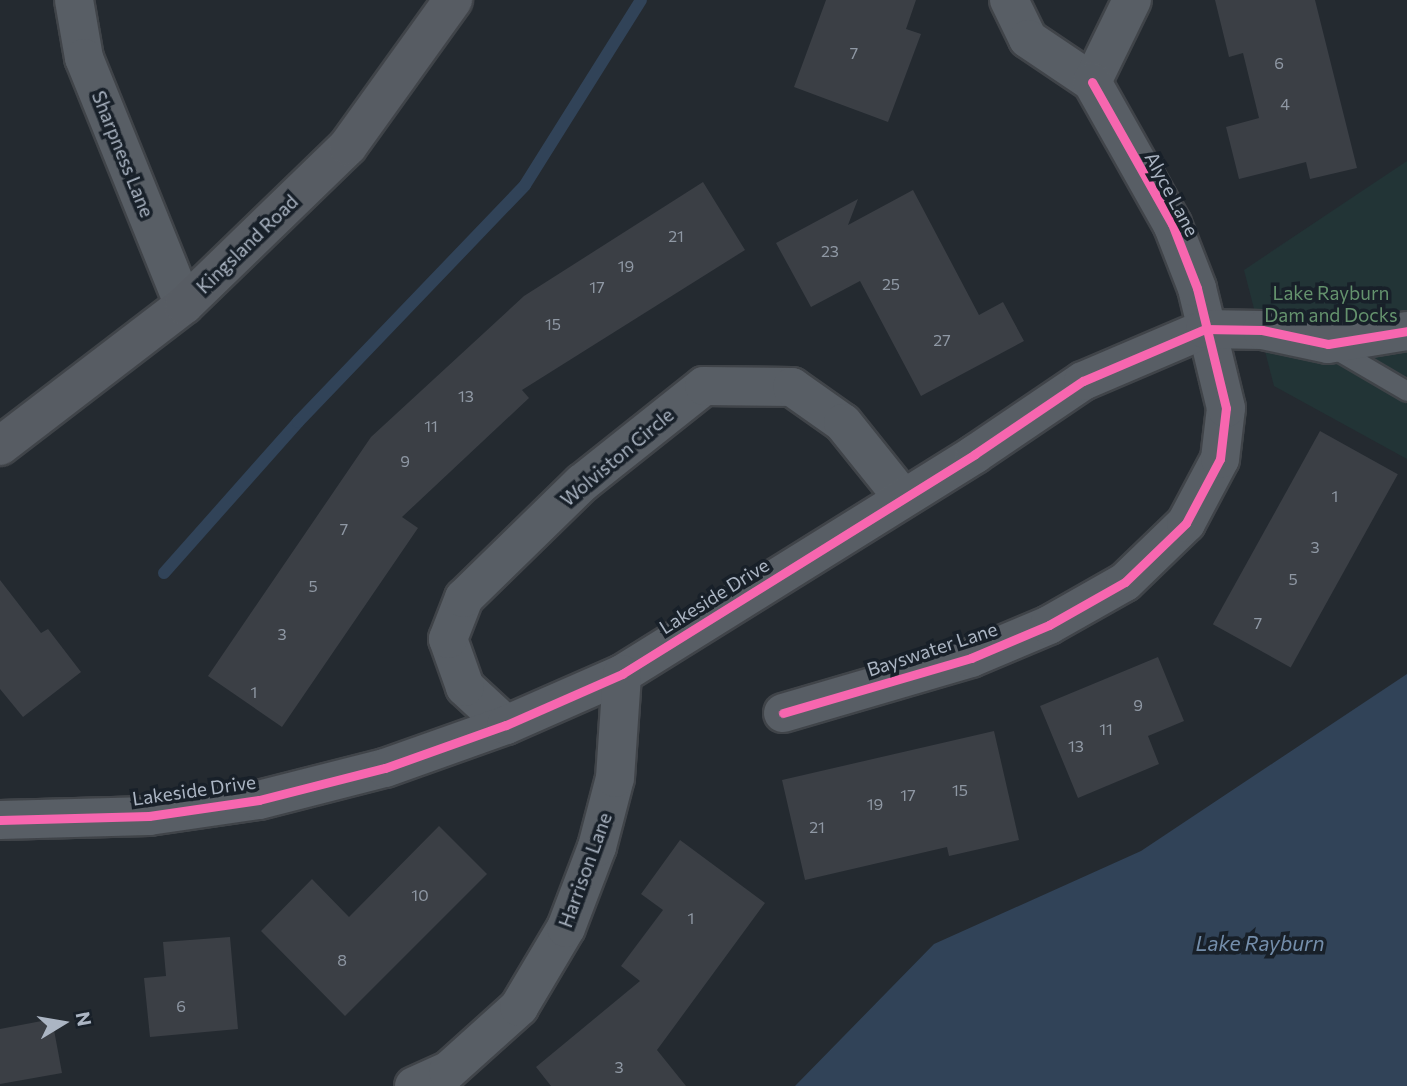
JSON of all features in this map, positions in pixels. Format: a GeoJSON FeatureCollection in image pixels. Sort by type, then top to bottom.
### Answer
{"type":"FeatureCollection","features":[{"type":"Feature","properties":{"kind":"street","name":"Sharpness Lane"},"geometry":{"type":"LineString","coordinates":[[74,0],[84,58],[184,305]]}},
{"type":"Feature","properties":{"kind":"street","name":"Kingsland Road"},"geometry":{"type":"LineString","coordinates":[[0,446],[184,305],[348,146],[453,0]]}},
{"type":"Feature","properties":{"kind":"street","name":"Alyce Lane"},"geometry":{"type":"LineString","coordinates":[[1009,0],[1028,39],[1092,82],[1172,224],[1197,288],[1205,329]]}},
{"type":"Feature","properties":{"kind":"street"},"geometry":{"type":"LineString","coordinates":[[1092,82],[1132,0]]}},
{"type":"Feature","properties":{"kind":"street","name":"Lakeside Drive"},"geometry":{"type":"LineString","coordinates":[[0,820],[149,816],[259,800],[385,768],[506,725],[622,674],[1083,382],[1205,329],[1262,330],[1328,344],[1407,331]]}},
{"type":"Feature","properties":{"kind":"street","name":"Bayswater Lane"},"geometry":{"type":"LineString","coordinates":[[783,713],[971,658],[1049,625],[1125,582],[1186,523],[1220,459],[1226,408],[1205,329]]}},
{"type":"Feature","properties":{"kind":"street","name":"Wolviston Circle"},"geometry":{"type":"LineString","coordinates":[[506,725],[465,687],[448,639],[464,598],[582,483],[704,386],[792,387],[843,423],[903,498]]}},
{"type":"Feature","properties":{"kind":"street","name":"Harrison Lane"},"geometry":{"type":"LineString","coordinates":[[414,1086],[448,1071],[519,1007],[566,928],[597,847],[615,778],[622,674]]}},
{"type":"Feature","properties":{"kind":"lane"},"geometry":{"type":"LineString","coordinates":[[1328,344],[1407,391]]}},
{"type":"Feature","properties":{"kind":"green space","name":"Lake Rayburn Dam and Docks"},"geometry":{"type":"Polygon","coordinates":[[[1407,161],[1407,459],[1274,386],[1244,270],[1407,161]]]}},
{"type":"Feature","properties":{"kind":"water","name":"Lake Rayburn"},"geometry":{"type":"Polygon","coordinates":[[[1407,674],[1407,1086],[795,1086],[934,944],[1141,851],[1407,674]]]}},
{"type":"Feature","properties":{"kind":"building"},"geometry":{"type":"Polygon","coordinates":[[[826,0],[916,0],[906,29],[921,34],[888,122],[794,87],[826,0]]]}},
{"type":"Feature","properties":{"kind":"building"},"geometry":{"type":"Polygon","coordinates":[[[1215,0],[1315,0],[1357,168],[1310,179],[1306,162],[1239,179],[1226,127],[1259,118],[1243,53],[1229,57],[1215,0]]]}},
{"type":"Feature","properties":{"kind":"building"},"geometry":{"type":"Polygon","coordinates":[[[703,182],[745,250],[522,390],[529,398],[402,517],[418,528],[282,727],[208,676],[371,437],[524,296],[703,182]]]}},
{"type":"Feature","properties":{"kind":"building"},"geometry":{"type":"Polygon","coordinates":[[[913,190],[979,315],[1003,302],[1024,341],[921,396],[860,281],[811,307],[776,243],[858,199],[848,225],[913,190]]]}},
{"type":"Feature","properties":{"kind":"building"},"geometry":{"type":"Polygon","coordinates":[[[1320,431],[1398,474],[1291,667],[1213,624],[1320,431]]]}},
{"type":"Feature","properties":{"kind":"building"},"geometry":{"type":"Polygon","coordinates":[[[0,580],[41,633],[48,629],[81,672],[23,717],[0,689],[0,580]]]}},
{"type":"Feature","properties":{"kind":"building"},"geometry":{"type":"Polygon","coordinates":[[[1158,657],[1184,721],[1148,736],[1159,764],[1078,798],[1040,706],[1158,657]]]}},
{"type":"Feature","properties":{"kind":"building"},"geometry":{"type":"Polygon","coordinates":[[[994,731],[1019,840],[949,856],[947,847],[805,880],[782,780],[994,731]]]}},
{"type":"Feature","properties":{"kind":"building"},"geometry":{"type":"Polygon","coordinates":[[[439,826],[487,874],[345,1016],[261,931],[312,879],[349,917],[439,826]]]}},
{"type":"Feature","properties":{"kind":"building"},"geometry":{"type":"Polygon","coordinates":[[[680,840],[765,903],[657,1050],[686,1086],[551,1086],[536,1067],[640,981],[621,966],[663,910],[641,894],[680,840]]]}},
{"type":"Feature","properties":{"kind":"building"},"geometry":{"type":"Polygon","coordinates":[[[230,937],[238,1029],[150,1037],[144,978],[166,976],[163,942],[230,937]]]}},
{"type":"Feature","properties":{"kind":"building"},"geometry":{"type":"Polygon","coordinates":[[[52,1019],[62,1073],[0,1084],[0,1029],[52,1019]]]}},
{"type":"Feature","properties":{"kind":"waterway"},"geometry":{"type":"LineString","coordinates":[[164,573],[298,422],[525,185],[641,0]]}},
{"type":"Feature","properties":{"kind":"cycle path"},"geometry":{"type":"LineString","coordinates":[[783,713],[971,658],[1049,625],[1125,582],[1186,523],[1220,459],[1226,408],[1197,288],[1172,224],[1092,82]]}},
{"type":"Feature","properties":{"kind":"cycle path"},"geometry":{"type":"LineString","coordinates":[[0,820],[149,816],[259,800],[385,768],[506,725],[622,674],[975,454],[1083,381],[1205,329],[1262,330],[1328,344],[1407,331]]}}]}
